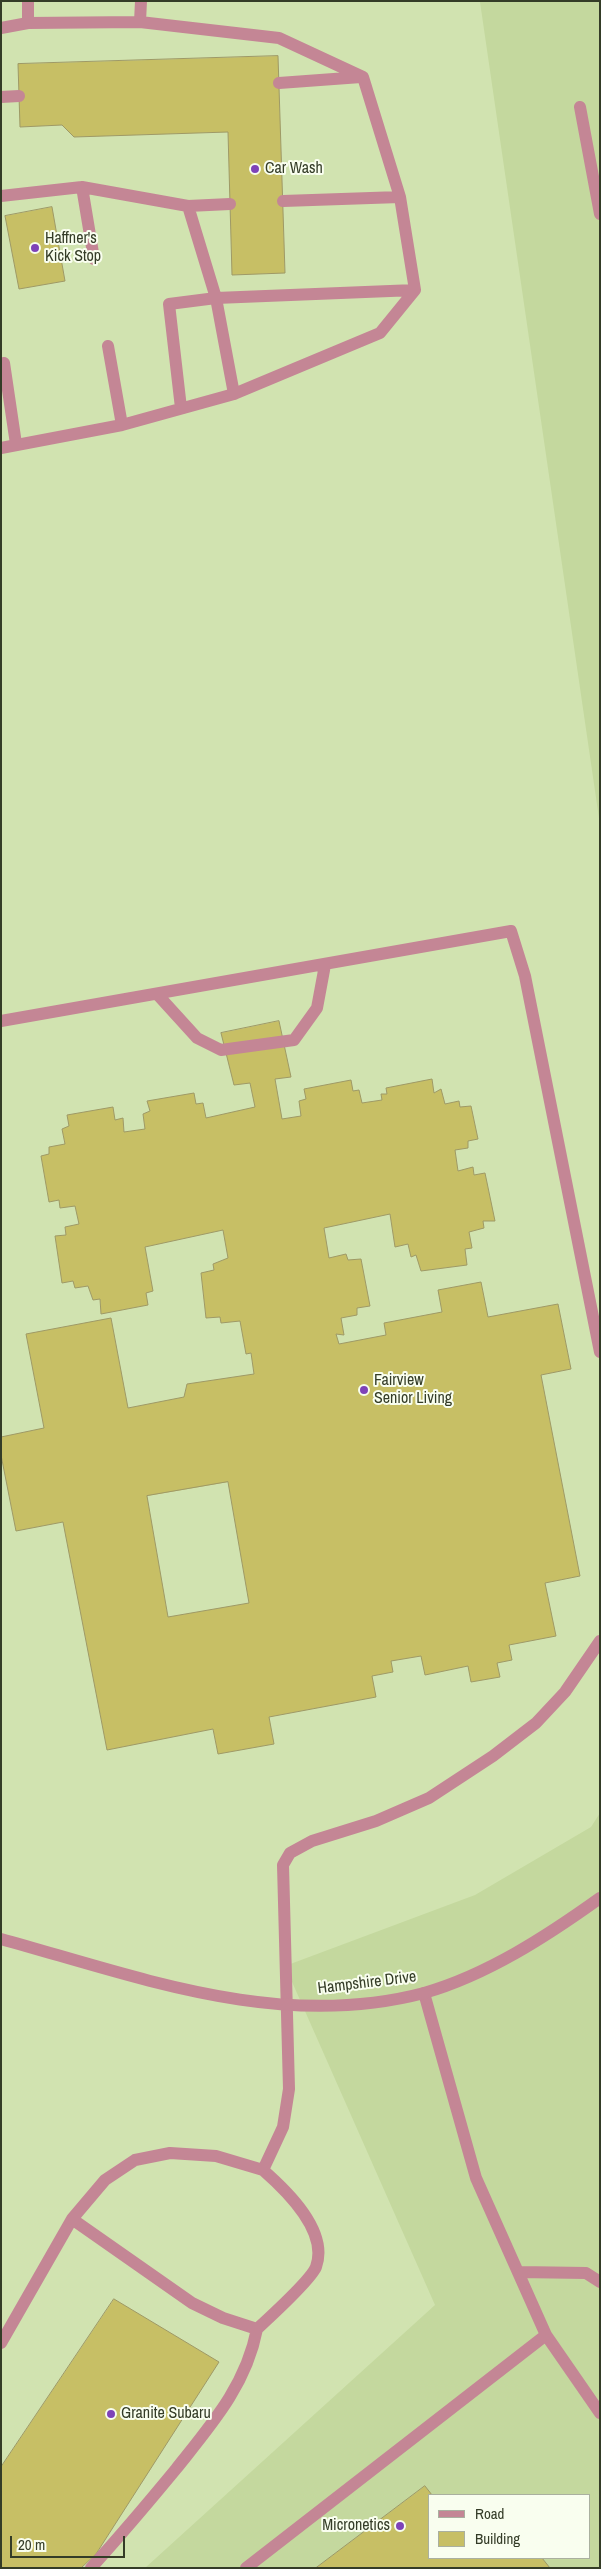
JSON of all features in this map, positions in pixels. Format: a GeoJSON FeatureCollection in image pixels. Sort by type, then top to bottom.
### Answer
{"type":"FeatureCollection","features":[{"type":"Feature","properties":{"kind":"street"},"geometry":{"type":"LineString","coordinates":[[28,1],[28,24]]}},
{"type":"Feature","properties":{"kind":"street"},"geometry":{"type":"LineString","coordinates":[[140,22],[141,1]]}},
{"type":"Feature","properties":{"kind":"street"},"geometry":{"type":"LineString","coordinates":[[1,28],[28,24],[140,22],[280,38],[364,77],[400,198],[415,290],[380,333],[234,394],[122,425],[1,448]]}},
{"type":"Feature","properties":{"kind":"street"},"geometry":{"type":"LineString","coordinates":[[279,83],[364,77]]}},
{"type":"Feature","properties":{"kind":"street"},"geometry":{"type":"LineString","coordinates":[[1,97],[19,96]]}},
{"type":"Feature","properties":{"kind":"street"},"geometry":{"type":"LineString","coordinates":[[580,107],[600,214]]}},
{"type":"Feature","properties":{"kind":"street"},"geometry":{"type":"LineString","coordinates":[[1,196],[82,186],[188,206],[230,204]]}},
{"type":"Feature","properties":{"kind":"street"},"geometry":{"type":"LineString","coordinates":[[82,186],[94,258]]}},
{"type":"Feature","properties":{"kind":"street"},"geometry":{"type":"LineString","coordinates":[[283,201],[400,198]]}},
{"type":"Feature","properties":{"kind":"street"},"geometry":{"type":"LineString","coordinates":[[188,206],[216,298],[234,394]]}},
{"type":"Feature","properties":{"kind":"street"},"geometry":{"type":"LineString","coordinates":[[181,408],[169,304],[216,298],[415,290]]}},
{"type":"Feature","properties":{"kind":"street"},"geometry":{"type":"LineString","coordinates":[[108,346],[122,425]]}},
{"type":"Feature","properties":{"kind":"street"},"geometry":{"type":"LineString","coordinates":[[4,363],[16,444]]}},
{"type":"Feature","properties":{"kind":"street"},"geometry":{"type":"LineString","coordinates":[[1,1021],[512,931],[525,976],[600,1352]]}},
{"type":"Feature","properties":{"kind":"street"},"geometry":{"type":"LineString","coordinates":[[157,994],[197,1038],[221,1050],[294,1040],[317,1008],[325,965]]}},
{"type":"Feature","properties":{"kind":"street"},"geometry":{"type":"LineString","coordinates":[[263,2170],[284,2127],[289,2089],[282,1865],[290,1852],[312,1841],[376,1821],[429,1798],[493,1756],[536,1724],[566,1692],[600,1641]]}},
{"type":"Feature","properties":{"kind":"street","name":"Hampshire Drive"},"geometry":{"type":"LineString","coordinates":[[1,1939],[171,1986],[236,2001],[285,2006],[334,2007],[424,1992],[460,1980],[516,1953],[570,1920],[600,1898]]}},
{"type":"Feature","properties":{"kind":"street"},"geometry":{"type":"LineString","coordinates":[[424,1992],[476,2178],[546,2335],[600,2413]]}},
{"type":"Feature","properties":{"kind":"street"},"geometry":{"type":"LineString","coordinates":[[1,2343],[72,2219],[104,2180],[134,2160],[170,2153],[216,2156],[263,2170],[293,2199],[308,2220],[318,2246],[316,2268],[257,2329],[252,2354],[244,2374],[222,2412],[131,2524],[91,2568]]}},
{"type":"Feature","properties":{"kind":"street"},"geometry":{"type":"LineString","coordinates":[[72,2219],[192,2304],[223,2318],[257,2329]]}},
{"type":"Feature","properties":{"kind":"street"},"geometry":{"type":"LineString","coordinates":[[518,2272],[586,2273],[600,2282]]}},
{"type":"Feature","properties":{"kind":"street"},"geometry":{"type":"LineString","coordinates":[[246,2568],[546,2335]]}},
{"type":"Feature","properties":{"kind":"shaded area"},"geometry":{"type":"Polygon","coordinates":[[[600,1],[600,825],[480,2],[600,1]]]}},
{"type":"Feature","properties":{"kind":"shaded area"},"geometry":{"type":"Polygon","coordinates":[[[600,1813],[600,2568],[145,2568],[435,2305],[285,1966],[475,1895],[591,1827],[600,1813]]]}},
{"type":"Feature","properties":{"kind":"building","name":"Car Wash"},"geometry":{"type":"Polygon","coordinates":[[[278,56],[285,273],[232,275],[228,132],[74,137],[62,125],[20,127],[18,64],[278,56]]]}},
{"type":"Feature","properties":{"kind":"building","name":"Haffner's Kick Stop"},"geometry":{"type":"Polygon","coordinates":[[[52,207],[65,281],[19,289],[5,216],[52,207]]]}},
{"type":"Feature","properties":{"kind":"building","name":"Fairview Senior Living"},"geometry":{"type":"Polygon","coordinates":[[[279,1021],[291,1077],[275,1079],[282,1119],[301,1116],[299,1101],[306,1099],[304,1089],[351,1080],[353,1091],[359,1090],[362,1103],[382,1100],[381,1094],[387,1094],[386,1088],[432,1079],[434,1093],[441,1089],[445,1104],[459,1101],[460,1107],[471,1106],[478,1139],[468,1141],[468,1148],[455,1150],[458,1171],[473,1167],[474,1175],[485,1173],[495,1221],[483,1221],[484,1228],[469,1232],[472,1248],[465,1249],[467,1265],[421,1271],[416,1255],[411,1257],[408,1244],[395,1247],[390,1214],[324,1228],[329,1258],[346,1254],[348,1260],[361,1259],[370,1306],[357,1308],[357,1315],[341,1318],[344,1335],[336,1334],[339,1344],[386,1335],[384,1323],[442,1312],[438,1290],[481,1282],[488,1317],[558,1304],[571,1369],[541,1375],[580,1576],[545,1583],[556,1636],[509,1645],[512,1660],[497,1663],[500,1677],[471,1682],[468,1666],[425,1675],[421,1656],[391,1661],[393,1672],[372,1676],[376,1697],[269,1717],[274,1744],[218,1754],[213,1729],[107,1750],[63,1522],[16,1531],[1,1455],[1,1437],[44,1428],[26,1334],[111,1318],[128,1408],[184,1397],[187,1384],[254,1374],[251,1353],[246,1354],[240,1321],[221,1323],[220,1317],[206,1318],[201,1273],[214,1270],[213,1264],[228,1258],[223,1230],[145,1247],[153,1291],[146,1293],[148,1305],[101,1314],[100,1299],[93,1300],[88,1286],[75,1288],[73,1281],[62,1283],[55,1236],[66,1235],[65,1227],[79,1224],[75,1206],[60,1208],[59,1200],[49,1202],[41,1156],[49,1154],[49,1147],[65,1144],[62,1129],[69,1126],[67,1115],[113,1107],[115,1120],[123,1118],[124,1132],[145,1129],[143,1114],[150,1111],[147,1101],[194,1093],[196,1104],[203,1103],[206,1118],[255,1107],[250,1083],[234,1085],[221,1033],[279,1021]],[[228,1482],[147,1496],[168,1617],[249,1603],[228,1482]]]}},
{"type":"Feature","properties":{"kind":"building","name":"Granite Subaru"},"geometry":{"type":"Polygon","coordinates":[[[114,2299],[219,2362],[96,2554],[81,2568],[1,2568],[1,2467],[114,2299]]]}},
{"type":"Feature","properties":{"kind":"building","name":"Micronetics"},"geometry":{"type":"Polygon","coordinates":[[[425,2486],[431,2494],[428,2494],[428,2559],[543,2559],[550,2568],[316,2568],[425,2486]]]}},
{"type":"Feature","properties":{"kind":"place","name":"Car Wash"},"geometry":{"type":"Point","coordinates":[255,169]}},
{"type":"Feature","properties":{"kind":"place","name":"Haffner's Kick Stop"},"geometry":{"type":"Point","coordinates":[35,248]}},
{"type":"Feature","properties":{"kind":"place","name":"Fairview Senior Living"},"geometry":{"type":"Point","coordinates":[364,1390]}},
{"type":"Feature","properties":{"kind":"place","name":"Granite Subaru"},"geometry":{"type":"Point","coordinates":[111,2414]}},
{"type":"Feature","properties":{"kind":"place","name":"Micronetics"},"geometry":{"type":"Point","coordinates":[400,2526]}}]}
